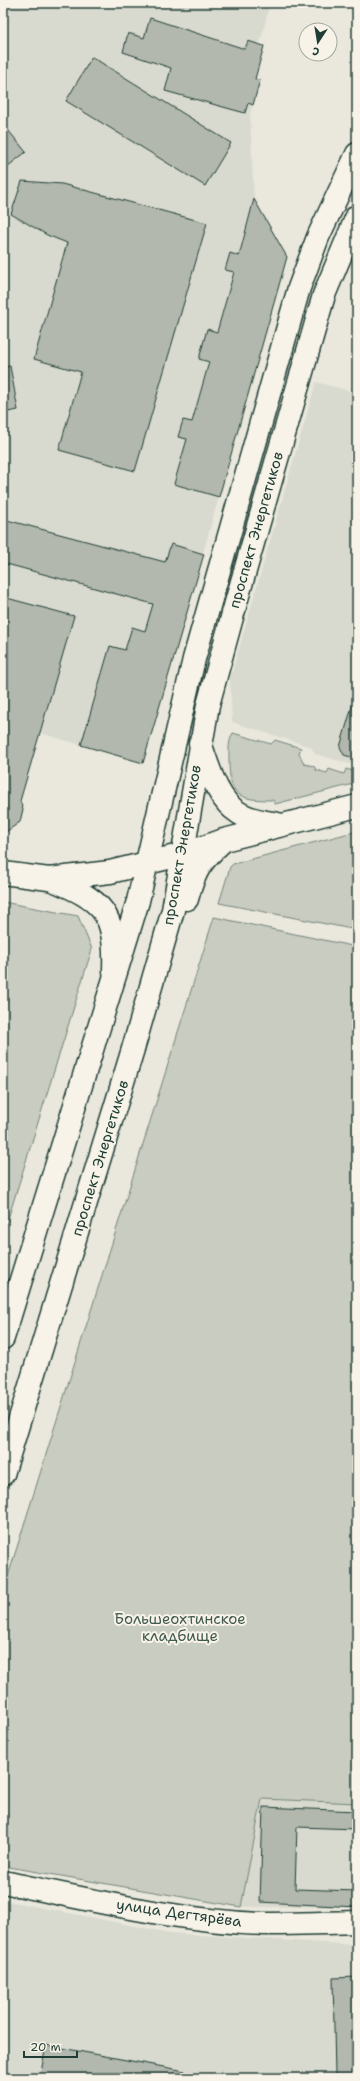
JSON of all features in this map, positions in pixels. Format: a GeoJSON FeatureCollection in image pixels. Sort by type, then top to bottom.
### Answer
{"type":"FeatureCollection","features":[{"type":"Feature","properties":{"kind":"main road","name":"проспект Энергетиков"},"geometry":{"type":"LineString","coordinates":[[3,1338],[114,974],[138,901],[194,659],[299,288],[318,237],[357,154]]}},
{"type":"Feature","properties":{"kind":"main road","name":"проспект Энергетиков"},"geometry":{"type":"LineString","coordinates":[[3,1474],[173,910],[184,854],[200,744],[208,705],[237,599],[324,295],[357,216]]}},
{"type":"Feature","properties":{"kind":"main road"},"geometry":{"type":"LineString","coordinates":[[200,744],[218,790],[230,806],[240,814],[281,825]]}},
{"type":"Feature","properties":{"kind":"main road"},"geometry":{"type":"LineString","coordinates":[[49,879],[110,872],[184,854],[224,840],[357,806]]}},
{"type":"Feature","properties":{"kind":"main road"},"geometry":{"type":"LineString","coordinates":[[155,972],[170,955],[193,877],[208,855],[224,840]]}},
{"type":"Feature","properties":{"kind":"main road"},"geometry":{"type":"LineString","coordinates":[[3,873],[49,879],[73,888],[104,911],[112,928],[115,948],[114,974]]}},
{"type":"Feature","properties":{"kind":"main road","name":"улица Дегтярёва"},"geometry":{"type":"LineString","coordinates":[[3,1882],[141,1910],[206,1919],[262,1924],[357,1922]]}},
{"type":"Feature","properties":{"kind":"shaded area"},"geometry":{"type":"Polygon","coordinates":[[[3,3],[270,3],[260,44],[264,46],[255,79],[260,80],[250,114],[254,199],[174,484],[219,497],[143,763],[40,733],[3,827],[3,3]]]}},
{"type":"Feature","properties":{"kind":"shaded area"},"geometry":{"type":"Polygon","coordinates":[[[316,382],[357,393],[357,766],[315,754],[311,747],[232,722],[230,679],[316,382]]]}},
{"type":"Feature","properties":{"kind":"shaded area"},"geometry":{"type":"Polygon","coordinates":[[[262,1799],[357,1803],[357,1907],[241,1907],[262,1799]]]}},
{"type":"Feature","properties":{"kind":"shaded area"},"geometry":{"type":"Polygon","coordinates":[[[3,1900],[170,1933],[357,1945],[357,2078],[3,2078],[3,1900]]]}},
{"type":"Feature","properties":{"kind":"green space"},"geometry":{"type":"Polygon","coordinates":[[[233,733],[271,744],[275,740],[301,748],[299,753],[304,764],[314,766],[316,770],[327,773],[329,769],[344,774],[346,769],[357,772],[357,783],[275,804],[273,800],[261,800],[244,797],[238,794],[234,789],[229,772],[229,749],[230,740],[233,733]]]}},
{"type":"Feature","properties":{"kind":"green space"},"geometry":{"type":"Polygon","coordinates":[[[357,831],[357,930],[219,903],[230,867],[233,864],[357,831]]]}},
{"type":"Feature","properties":{"kind":"green space"},"geometry":{"type":"Polygon","coordinates":[[[3,902],[78,916],[92,949],[3,1235],[3,902]]]}},
{"type":"Feature","properties":{"kind":"green space","name":"Большеохтинское кладбище"},"geometry":{"type":"Polygon","coordinates":[[[214,917],[357,947],[357,1803],[262,1799],[241,1907],[3,1866],[3,1592],[214,917]]]}},
{"type":"Feature","properties":{"kind":"building"},"geometry":{"type":"Polygon","coordinates":[[[150,18],[245,49],[248,41],[264,46],[255,79],[260,80],[253,105],[248,103],[245,113],[165,91],[171,68],[123,52],[128,33],[144,38],[150,18]]]}},
{"type":"Feature","properties":{"kind":"building"},"geometry":{"type":"Polygon","coordinates":[[[92,57],[231,143],[205,186],[66,101],[92,57]]]}},
{"type":"Feature","properties":{"kind":"building"},"geometry":{"type":"Polygon","coordinates":[[[3,124],[26,152],[3,170],[3,124]]]}},
{"type":"Feature","properties":{"kind":"building"},"geometry":{"type":"Polygon","coordinates":[[[22,181],[62,184],[207,223],[135,471],[59,450],[81,372],[34,359],[67,243],[47,235],[11,214],[22,181]]]}},
{"type":"Feature","properties":{"kind":"building"},"geometry":{"type":"Polygon","coordinates":[[[254,199],[287,257],[219,497],[174,484],[187,439],[178,437],[183,420],[192,422],[209,362],[199,359],[207,329],[217,332],[234,272],[225,270],[230,253],[239,256],[254,199]]]}},
{"type":"Feature","properties":{"kind":"building"},"geometry":{"type":"Polygon","coordinates":[[[10,366],[18,410],[3,413],[3,367],[10,366]]]}},
{"type":"Feature","properties":{"kind":"building"},"geometry":{"type":"Polygon","coordinates":[[[3,519],[165,562],[171,544],[204,554],[143,763],[81,745],[110,646],[125,650],[132,627],[145,631],[153,604],[3,563],[3,519]]]}},
{"type":"Feature","properties":{"kind":"building"},"geometry":{"type":"Polygon","coordinates":[[[3,597],[74,616],[20,801],[23,809],[20,822],[3,834],[3,597]]]}},
{"type":"Feature","properties":{"kind":"building"},"geometry":{"type":"Polygon","coordinates":[[[353,703],[357,704],[357,759],[344,755],[340,747],[353,703]]]}},
{"type":"Feature","properties":{"kind":"building"},"geometry":{"type":"Polygon","coordinates":[[[263,1807],[357,1811],[357,1829],[297,1827],[295,1889],[357,1891],[357,1907],[260,1902],[263,1807]]]}},
{"type":"Feature","properties":{"kind":"building"},"geometry":{"type":"Polygon","coordinates":[[[357,1977],[357,2076],[335,2076],[333,1978],[357,1977]]]}},
{"type":"Feature","properties":{"kind":"building"},"geometry":{"type":"Polygon","coordinates":[[[46,2045],[185,2071],[184,2078],[40,2078],[46,2045]]]}}]}
